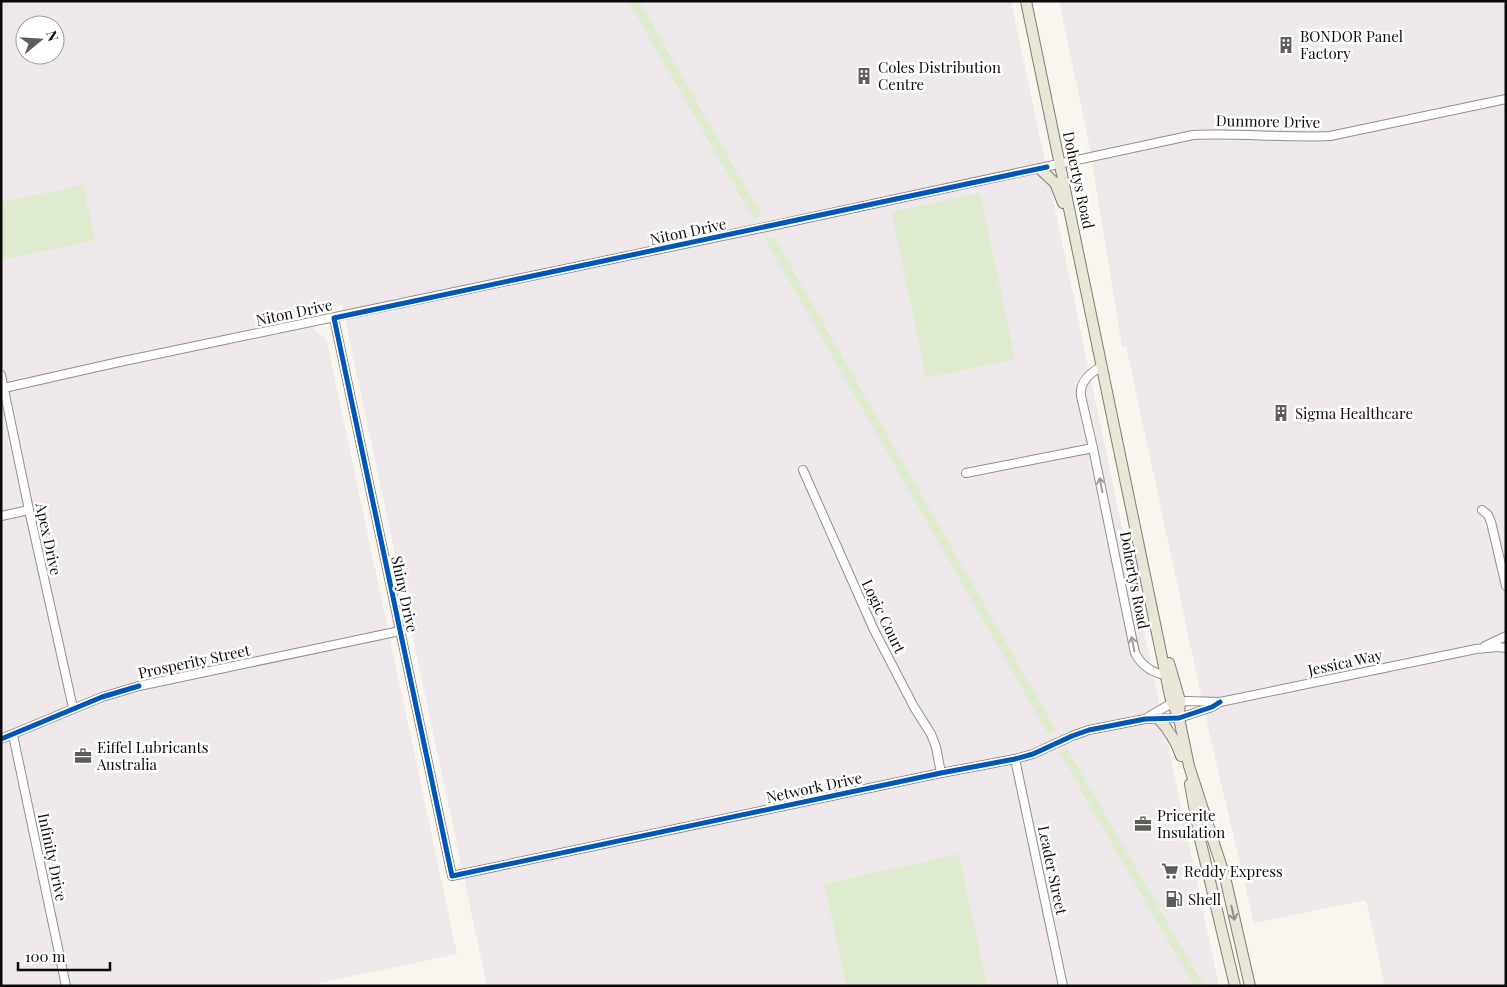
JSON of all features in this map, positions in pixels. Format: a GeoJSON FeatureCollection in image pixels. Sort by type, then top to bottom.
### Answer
{"type":"FeatureCollection","features":[{"type":"Feature","properties":{"kind":"main road","name":"Dohertys Road"},"geometry":{"type":"LineString","coordinates":[[1026,1],[1157,628],[1165,675],[1176,702]]}},
{"type":"Feature","properties":{"kind":"main road"},"geometry":{"type":"LineString","coordinates":[[1040,169],[1055,183],[1062,198],[1076,266],[1086,288]]}},
{"type":"Feature","properties":{"kind":"main road","name":"Dohertys Road"},"geometry":{"type":"LineString","coordinates":[[1157,628],[1168,659],[1189,766],[1226,877],[1250,983]]}},
{"type":"Feature","properties":{"kind":"main road"},"geometry":{"type":"LineString","coordinates":[[1158,718],[1168,729],[1177,744],[1190,786]]}},
{"type":"Feature","properties":{"kind":"main road","name":"Dohertys Road"},"geometry":{"type":"LineString","coordinates":[[1189,766],[1190,786],[1200,839],[1235,986]]}},
{"type":"Feature","properties":{"kind":"street","name":"Dunmore Drive"},"geometry":{"type":"LineString","coordinates":[[1060,164],[1193,135],[1330,136],[1506,99]]}},
{"type":"Feature","properties":{"kind":"street","name":"Niton Drive"},"geometry":{"type":"LineString","coordinates":[[4,388],[1060,164]]}},
{"type":"Feature","properties":{"kind":"street","name":"Shiny Drive"},"geometry":{"type":"LineString","coordinates":[[334,318],[452,876]]}},
{"type":"Feature","properties":{"kind":"street","name":"Dohertys Road"},"geometry":{"type":"LineString","coordinates":[[1102,366],[1091,372],[1080,389],[1135,653],[1147,669],[1165,675]]}},
{"type":"Feature","properties":{"kind":"street","name":"Apex Drive"},"geometry":{"type":"LineString","coordinates":[[1,375],[73,708]]}},
{"type":"Feature","properties":{"kind":"street"},"geometry":{"type":"LineString","coordinates":[[966,473],[1093,448]]}},
{"type":"Feature","properties":{"kind":"street","name":"Logic Court"},"geometry":{"type":"LineString","coordinates":[[803,470],[874,630],[914,707],[931,734],[936,747],[941,773]]}},
{"type":"Feature","properties":{"kind":"street"},"geometry":{"type":"LineString","coordinates":[[1,516],[29,510]]}},
{"type":"Feature","properties":{"kind":"street"},"geometry":{"type":"LineString","coordinates":[[1482,510],[1488,515],[1491,522],[1506,586]]}},
{"type":"Feature","properties":{"kind":"street","name":"Prosperity Street"},"geometry":{"type":"LineString","coordinates":[[1,739],[73,708],[139,686],[400,631]]}},
{"type":"Feature","properties":{"kind":"street"},"geometry":{"type":"LineString","coordinates":[[1506,636],[1506,644]]}},
{"type":"Feature","properties":{"kind":"street","name":"Jessica Way"},"geometry":{"type":"LineString","coordinates":[[1476,649],[1506,636]]}},
{"type":"Feature","properties":{"kind":"street","name":"Jessica Way"},"geometry":{"type":"LineString","coordinates":[[1176,702],[1220,702],[1476,649],[1506,648]]}},
{"type":"Feature","properties":{"kind":"street","name":"Network Drive"},"geometry":{"type":"LineString","coordinates":[[1145,719],[1176,702]]}},
{"type":"Feature","properties":{"kind":"street","name":"Jessica Way"},"geometry":{"type":"LineString","coordinates":[[1179,718],[1212,707],[1220,702]]}},
{"type":"Feature","properties":{"kind":"street","name":"Network Drive"},"geometry":{"type":"LineString","coordinates":[[452,876],[1015,759],[1033,754],[1080,733],[1145,719],[1179,718]]}},
{"type":"Feature","properties":{"kind":"street","name":"Infinity Drive"},"geometry":{"type":"LineString","coordinates":[[13,735],[66,986]]}},
{"type":"Feature","properties":{"kind":"street","name":"Leader Street"},"geometry":{"type":"LineString","coordinates":[[1015,759],[1063,986]]}},
{"type":"Feature","properties":{"kind":"shaded area"},"geometry":{"type":"Polygon","coordinates":[[[1,1],[1011,1],[1219,986],[987,986],[959,855],[824,884],[846,986],[487,986],[342,305],[311,312],[315,331],[326,338],[457,954],[305,986],[1,986],[1,1]]]}},
{"type":"Feature","properties":{"kind":"shaded area"},"geometry":{"type":"Polygon","coordinates":[[[1059,1],[1506,1],[1506,983],[1493,986],[1385,986],[1366,900],[1254,923],[1208,727],[1126,346],[1122,347],[1089,143],[1059,1]]]}},
{"type":"Feature","properties":{"kind":"green space"},"geometry":{"type":"Polygon","coordinates":[[[628,1],[639,1],[762,216],[753,218],[628,1]]]}},
{"type":"Feature","properties":{"kind":"green space"},"geometry":{"type":"Polygon","coordinates":[[[83,185],[95,240],[1,260],[1,202],[83,185]]]}},
{"type":"Feature","properties":{"kind":"green space"},"geometry":{"type":"Polygon","coordinates":[[[980,193],[1015,359],[926,378],[893,212],[980,193]]]}},
{"type":"Feature","properties":{"kind":"green space"},"geometry":{"type":"Polygon","coordinates":[[[774,237],[1056,730],[1048,734],[765,239],[774,237]]]}},
{"type":"Feature","properties":{"kind":"green space"},"geometry":{"type":"Polygon","coordinates":[[[1067,748],[1204,986],[1194,986],[1059,752],[1067,748]]]}},
{"type":"Feature","properties":{"kind":"green space"},"geometry":{"type":"Polygon","coordinates":[[[959,854],[987,986],[846,986],[824,884],[959,854]]]}},
{"type":"Feature","properties":{"kind":"cycle path"},"geometry":{"type":"LineString","coordinates":[[1047,167],[334,318],[452,876],[1015,759],[1033,754],[1089,730],[1145,719],[1179,718],[1212,707],[1220,702]]}},
{"type":"Feature","properties":{"kind":"cycle path"},"geometry":{"type":"LineString","coordinates":[[1,739],[102,697],[139,686]]}},
{"type":"Feature","properties":{"kind":"place","name":"BONDOR Panel Factory"},"geometry":{"type":"Point","coordinates":[1286,45]}},
{"type":"Feature","properties":{"kind":"place","name":"Coles Distribution Centre"},"geometry":{"type":"Point","coordinates":[864,76]}},
{"type":"Feature","properties":{"kind":"place","name":"Sigma Healthcare"},"geometry":{"type":"Point","coordinates":[1281,413]}},
{"type":"Feature","properties":{"kind":"place","name":"Eiffel Lubricants Australia"},"geometry":{"type":"Point","coordinates":[83,756]}},
{"type":"Feature","properties":{"kind":"place","name":"Pricerite Insulation"},"geometry":{"type":"Point","coordinates":[1143,824]}},
{"type":"Feature","properties":{"kind":"place","name":"Reddy Express"},"geometry":{"type":"Point","coordinates":[1170,871]}},
{"type":"Feature","properties":{"kind":"place","name":"Shell"},"geometry":{"type":"Point","coordinates":[1174,899]}}]}
